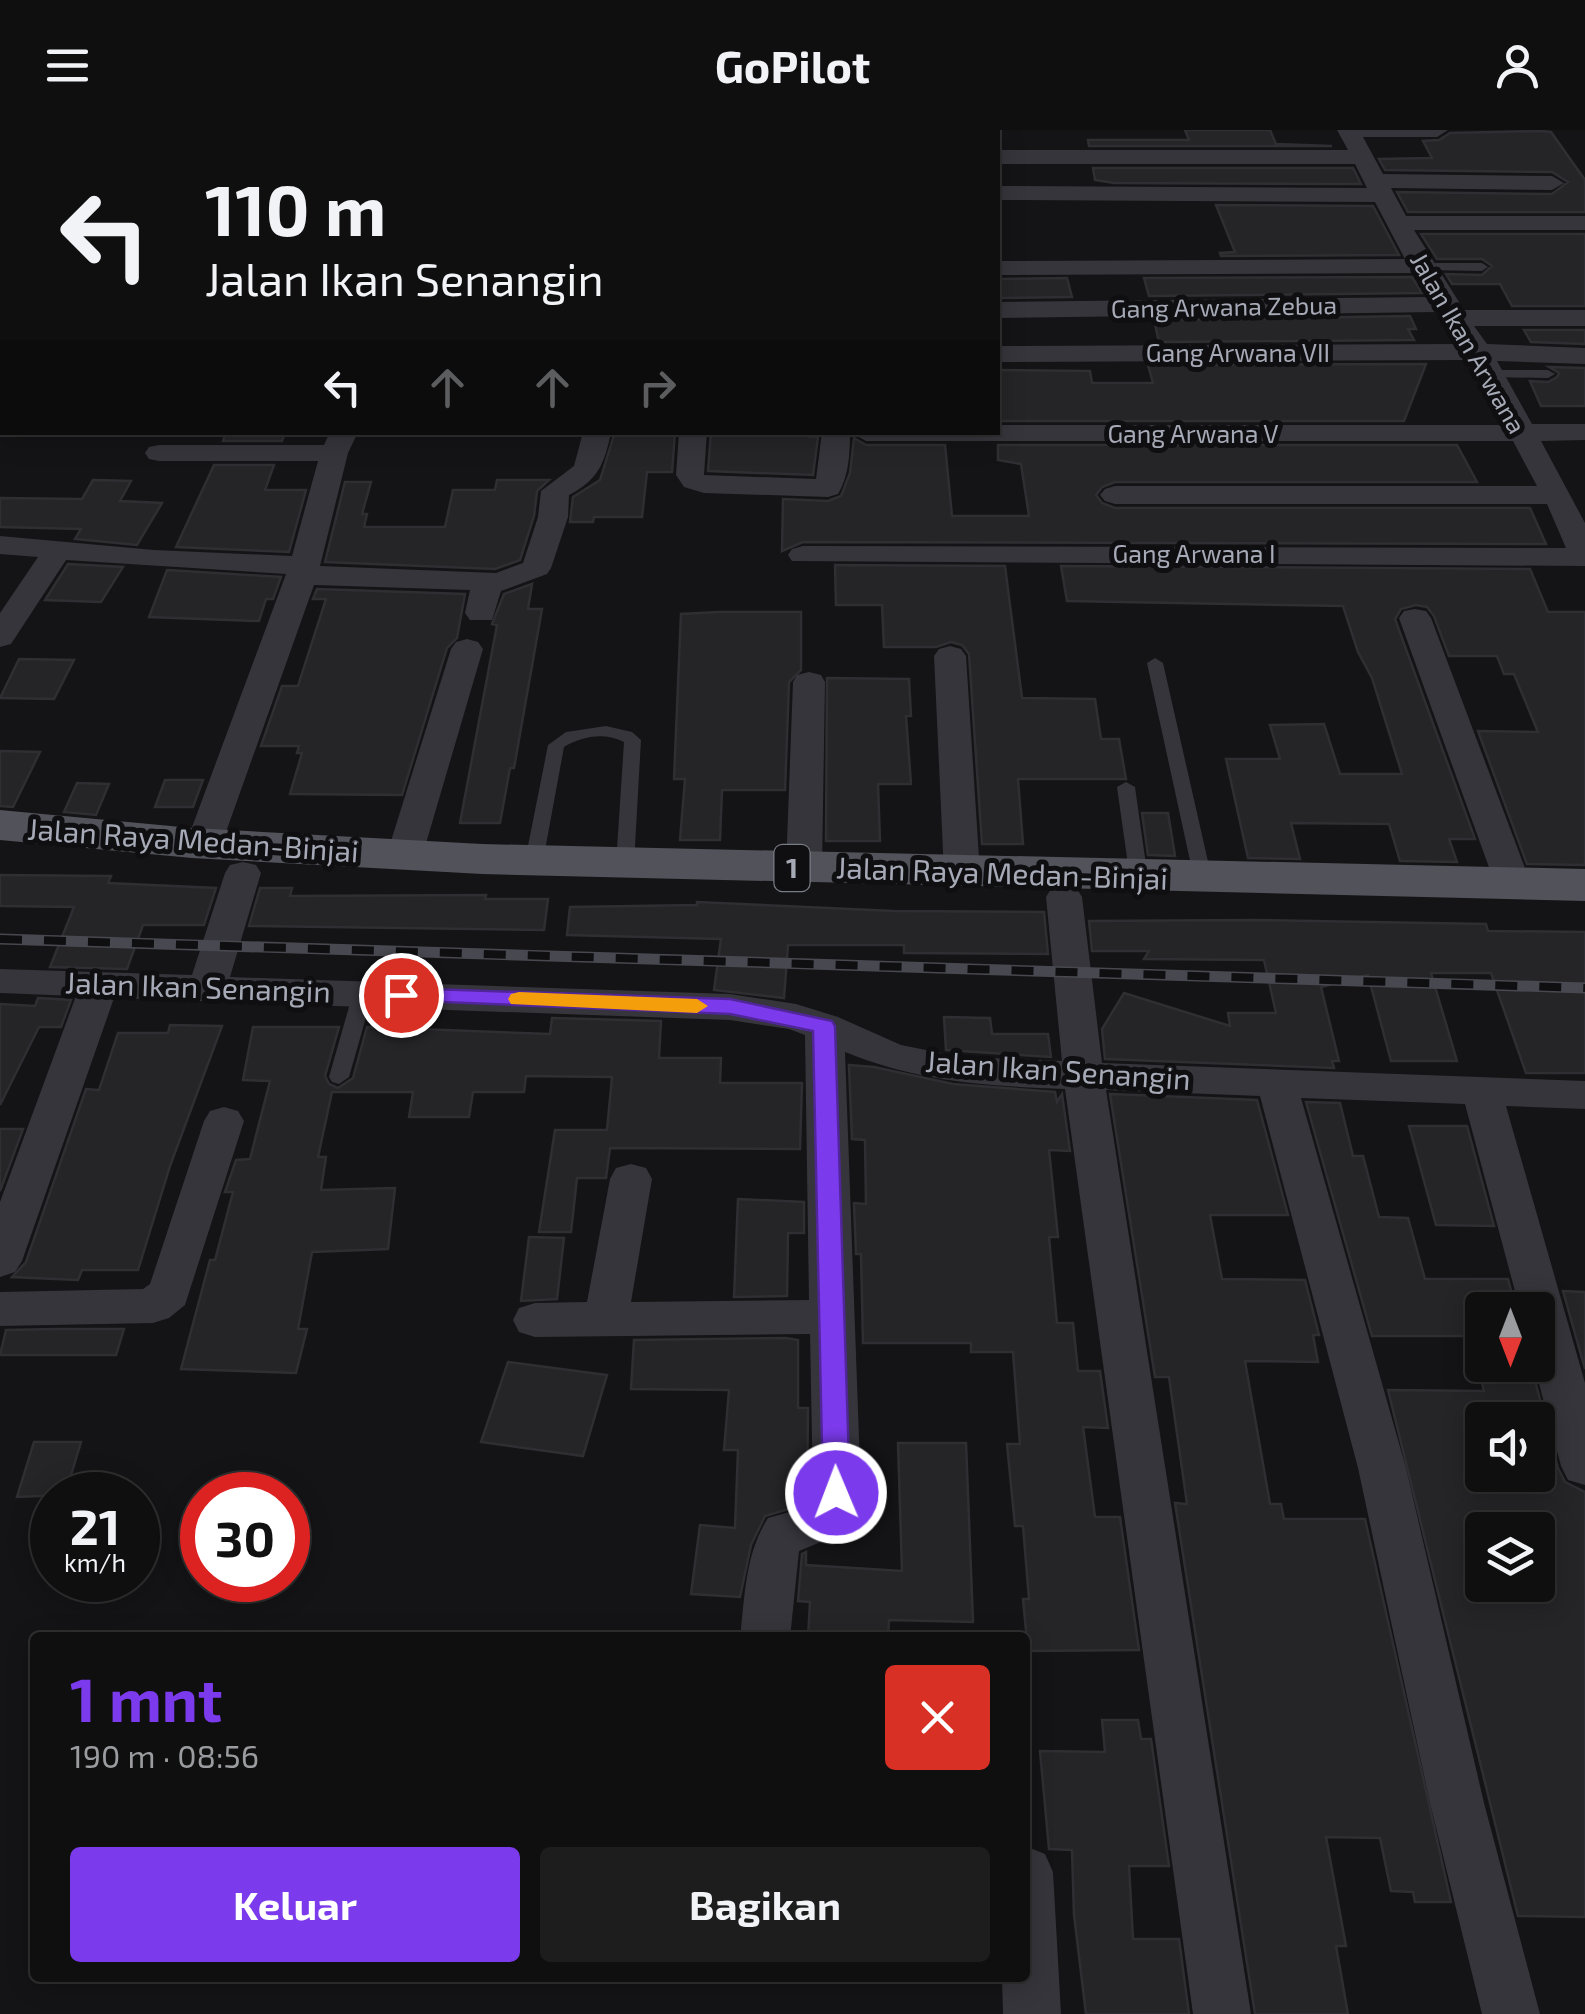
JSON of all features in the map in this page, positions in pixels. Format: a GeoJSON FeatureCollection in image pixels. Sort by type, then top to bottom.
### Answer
{"type":"FeatureCollection","features":[{"type":"Feature","properties":{"kind":"main road","name":"Jalan Raya Medan-Binjai"},"geometry":{"type":"LineString","coordinates":[[0,825],[223,859],[404,856],[804,868],[946,879],[1064,897],[1585,914]]}},
{"type":"Feature","properties":{"kind":"main road","name":"Jalan Raya Medan-Binjai"},"geometry":{"type":"LineString","coordinates":[[0,852],[223,859],[795,892],[946,879],[1585,886]]}},
{"type":"Feature","properties":{"kind":"street"},"geometry":{"type":"LineString","coordinates":[[1348,130],[1437,130]]}},
{"type":"Feature","properties":{"kind":"street","name":"Jalan Ikan Arwana"},"geometry":{"type":"LineString","coordinates":[[1348,130],[1421,266],[1454,311],[1520,432],[1568,504],[1585,557]]}},
{"type":"Feature","properties":{"kind":"street"},"geometry":{"type":"LineString","coordinates":[[1000,157],[1362,157]]}},
{"type":"Feature","properties":{"kind":"street"},"geometry":{"type":"LineString","coordinates":[[1000,192],[1552,184]]}},
{"type":"Feature","properties":{"kind":"street"},"geometry":{"type":"LineString","coordinates":[[1399,223],[1585,223]]}},
{"type":"Feature","properties":{"kind":"street"},"geometry":{"type":"LineString","coordinates":[[1000,268],[1421,266]]}},
{"type":"Feature","properties":{"kind":"street","name":"Gang Arwana Zebua"},"geometry":{"type":"LineString","coordinates":[[1000,310],[1454,311],[1585,318]]}},
{"type":"Feature","properties":{"kind":"street","name":"Gang Arwana VII"},"geometry":{"type":"LineString","coordinates":[[1000,354],[1484,363],[1585,356]]}},
{"type":"Feature","properties":{"kind":"street","name":"Gang Arwana V"},"geometry":{"type":"LineString","coordinates":[[1000,434],[1585,432]]}},
{"type":"Feature","properties":{"kind":"street"},"geometry":{"type":"LineString","coordinates":[[0,545],[498,582],[536,568],[553,517],[555,491],[582,480],[590,467],[596,435]]}},
{"type":"Feature","properties":{"kind":"street"},"geometry":{"type":"LineString","coordinates":[[693,435],[690,474],[694,480],[804,489],[828,488],[836,435]]}},
{"type":"Feature","properties":{"kind":"street"},"geometry":{"type":"LineString","coordinates":[[159,453],[339,443],[223,859],[207,988]]}},
{"type":"Feature","properties":{"kind":"street"},"geometry":{"type":"LineString","coordinates":[[1115,495],[1568,504]]}},
{"type":"Feature","properties":{"kind":"street"},"geometry":{"type":"LineString","coordinates":[[4,625],[57,550]]}},
{"type":"Feature","properties":{"kind":"street","name":"Gang Arwana I"},"geometry":{"type":"LineString","coordinates":[[802,555],[1585,557]]}},
{"type":"Feature","properties":{"kind":"street"},"geometry":{"type":"LineString","coordinates":[[480,581],[487,593],[481,613]]}},
{"type":"Feature","properties":{"kind":"street"},"geometry":{"type":"LineString","coordinates":[[1415,618],[1513,884]]}},
{"type":"Feature","properties":{"kind":"street"},"geometry":{"type":"LineString","coordinates":[[404,856],[467,649]]}},
{"type":"Feature","properties":{"kind":"street"},"geometry":{"type":"LineString","coordinates":[[946,879],[950,656]]}},
{"type":"Feature","properties":{"kind":"street"},"geometry":{"type":"LineString","coordinates":[[804,868],[808,682]]}},
{"type":"Feature","properties":{"kind":"street"},"geometry":{"type":"LineString","coordinates":[[1064,897],[1084,1078],[1222,2014]]}},
{"type":"Feature","properties":{"kind":"street","name":"Jalan Ikan Senangin"},"geometry":{"type":"LineString","coordinates":[[0,981],[730,1006],[824,1026],[892,1056],[961,1071],[1585,1095]]}},
{"type":"Feature","properties":{"kind":"street"},"geometry":{"type":"LineString","coordinates":[[0,1261],[99,985]]}},
{"type":"Feature","properties":{"kind":"street"},"geometry":{"type":"LineString","coordinates":[[766,1632],[774,1548],[785,1532],[823,1524],[832,1512],[836,1493],[824,1026]]}},
{"type":"Feature","properties":{"kind":"street"},"geometry":{"type":"LineString","coordinates":[[1277,1083],[1382,1468],[1456,1803],[1511,2014]]}},
{"type":"Feature","properties":{"kind":"street"},"geometry":{"type":"LineString","coordinates":[[1482,1090],[1585,1466]]}},
{"type":"Feature","properties":{"kind":"street"},"geometry":{"type":"LineString","coordinates":[[0,1309],[153,1306],[169,1293],[224,1121]]}},
{"type":"Feature","properties":{"kind":"street"},"geometry":{"type":"LineString","coordinates":[[606,1320],[632,1179]]}},
{"type":"Feature","properties":{"kind":"street"},"geometry":{"type":"LineString","coordinates":[[534,1320],[832,1317]]}},
{"type":"Feature","properties":{"kind":"street"},"geometry":{"type":"LineString","coordinates":[[1030,1973],[1032,2014]]}},
{"type":"Feature","properties":{"kind":"lane"},"geometry":{"type":"LineString","coordinates":[[1421,266],[1482,267]]}},
{"type":"Feature","properties":{"kind":"lane"},"geometry":{"type":"LineString","coordinates":[[1484,363],[1548,374]]}},
{"type":"Feature","properties":{"kind":"lane"},"geometry":{"type":"LineString","coordinates":[[1154,663],[1203,879]]}},
{"type":"Feature","properties":{"kind":"lane"},"geometry":{"type":"LineString","coordinates":[[534,861],[556,745],[572,734],[621,733],[633,740],[626,864]]}},
{"type":"Feature","properties":{"kind":"lane"},"geometry":{"type":"LineString","coordinates":[[1126,787],[1139,879]]}},
{"type":"Feature","properties":{"kind":"lane"},"geometry":{"type":"LineString","coordinates":[[339,1077],[363,993]]}},
{"type":"Feature","properties":{"kind":"building"},"geometry":{"type":"Polygon","coordinates":[[[1185,130],[1270,130],[1276,144],[1332,146],[1089,146],[1088,140],[1189,140],[1185,130]]]}},
{"type":"Feature","properties":{"kind":"building"},"geometry":{"type":"Polygon","coordinates":[[[1551,132],[1585,180],[1585,212],[1408,212],[1397,192],[1552,194],[1568,182],[1552,172],[1385,170],[1379,159],[1432,158],[1423,141],[1439,140],[1450,133],[1551,132]]]}},
{"type":"Feature","properties":{"kind":"building"},"geometry":{"type":"Polygon","coordinates":[[[1093,168],[1353,168],[1361,184],[1114,183],[1095,180],[1093,168]]]}},
{"type":"Feature","properties":{"kind":"building"},"geometry":{"type":"Polygon","coordinates":[[[1216,205],[1373,206],[1399,255],[1221,256],[1220,253],[1235,252],[1216,205]]]}},
{"type":"Feature","properties":{"kind":"building"},"geometry":{"type":"Polygon","coordinates":[[[1421,234],[1585,234],[1585,306],[1512,306],[1500,284],[1452,284],[1446,274],[1482,275],[1492,266],[1482,259],[1437,259],[1421,234]]]}},
{"type":"Feature","properties":{"kind":"building"},"geometry":{"type":"Polygon","coordinates":[[[1412,277],[1422,293],[1149,296],[1144,278],[1412,277]]]}},
{"type":"Feature","properties":{"kind":"building"},"geometry":{"type":"Polygon","coordinates":[[[1067,278],[1072,297],[1000,298],[1000,279],[1067,278]]]}},
{"type":"Feature","properties":{"kind":"building"},"geometry":{"type":"Polygon","coordinates":[[[1410,316],[1416,329],[1408,329],[1414,340],[1159,342],[1154,320],[1410,316]]]}},
{"type":"Feature","properties":{"kind":"building"},"geometry":{"type":"Polygon","coordinates":[[[1524,330],[1585,330],[1585,344],[1531,342],[1524,330]]]}},
{"type":"Feature","properties":{"kind":"building"},"geometry":{"type":"Polygon","coordinates":[[[1426,364],[1404,421],[1000,421],[1000,370],[1090,371],[1092,383],[1153,383],[1148,365],[1426,364]]]}},
{"type":"Feature","properties":{"kind":"building"},"geometry":{"type":"Polygon","coordinates":[[[1549,367],[1585,368],[1585,406],[1541,406],[1530,381],[1548,382],[1557,377],[1559,373],[1549,367]]]}},
{"type":"Feature","properties":{"kind":"building"},"geometry":{"type":"Polygon","coordinates":[[[225,435],[284,435],[282,441],[223,441],[225,435]]]}},
{"type":"Feature","properties":{"kind":"building"},"geometry":{"type":"Polygon","coordinates":[[[614,435],[675,435],[672,472],[647,472],[642,517],[594,517],[593,522],[570,522],[573,497],[600,480],[614,435]]]}},
{"type":"Feature","properties":{"kind":"building"},"geometry":{"type":"Polygon","coordinates":[[[711,435],[818,437],[813,475],[708,471],[711,435]]]}},
{"type":"Feature","properties":{"kind":"building"},"geometry":{"type":"Polygon","coordinates":[[[854,438],[866,445],[945,445],[952,516],[1029,516],[1021,464],[998,460],[998,445],[1457,445],[1477,482],[1115,482],[1102,487],[1096,495],[1102,503],[1115,508],[1530,508],[1546,544],[803,542],[782,551],[783,499],[828,501],[841,496],[850,473],[854,438]]]}},
{"type":"Feature","properties":{"kind":"building"},"geometry":{"type":"Polygon","coordinates":[[[214,465],[274,465],[265,490],[306,490],[289,552],[176,547],[214,465]]]}},
{"type":"Feature","properties":{"kind":"building"},"geometry":{"type":"Polygon","coordinates":[[[93,480],[131,481],[120,501],[162,503],[137,545],[75,539],[81,529],[0,527],[0,498],[82,499],[93,480]]]}},
{"type":"Feature","properties":{"kind":"building"},"geometry":{"type":"Polygon","coordinates":[[[497,480],[549,480],[537,491],[534,516],[520,560],[495,569],[325,562],[345,482],[371,482],[362,514],[367,514],[364,527],[445,527],[453,490],[495,490],[497,480]]]}},
{"type":"Feature","properties":{"kind":"building"},"geometry":{"type":"Polygon","coordinates":[[[68,564],[123,567],[101,602],[45,600],[68,564]]]}},
{"type":"Feature","properties":{"kind":"building"},"geometry":{"type":"Polygon","coordinates":[[[835,565],[1005,566],[1022,698],[1095,699],[1101,739],[1119,739],[1126,779],[1018,779],[1023,844],[982,844],[969,654],[962,645],[951,642],[936,647],[884,647],[882,605],[836,605],[835,565]]]}},
{"type":"Feature","properties":{"kind":"building"},"geometry":{"type":"Polygon","coordinates":[[[1061,566],[1530,569],[1548,612],[1585,612],[1585,865],[1527,864],[1478,731],[1538,732],[1514,674],[1504,674],[1497,656],[1449,656],[1434,616],[1427,607],[1416,605],[1401,609],[1395,619],[1475,839],[1449,839],[1457,862],[1400,861],[1389,824],[1291,823],[1300,859],[1248,858],[1226,759],[1280,759],[1270,725],[1324,724],[1340,774],[1402,774],[1372,678],[1358,652],[1343,606],[1067,601],[1061,566]]]}},
{"type":"Feature","properties":{"kind":"building"},"geometry":{"type":"Polygon","coordinates":[[[167,570],[281,577],[273,599],[266,599],[259,621],[149,617],[167,570]]]}},
{"type":"Feature","properties":{"kind":"building"},"geometry":{"type":"Polygon","coordinates":[[[532,584],[528,609],[542,609],[514,768],[510,768],[500,823],[460,823],[497,625],[492,624],[504,594],[532,584]]]}},
{"type":"Feature","properties":{"kind":"building"},"geometry":{"type":"Polygon","coordinates":[[[317,589],[465,594],[457,638],[447,648],[402,795],[290,794],[302,753],[297,753],[299,746],[261,746],[282,686],[298,686],[326,599],[313,599],[317,589]]]}},
{"type":"Feature","properties":{"kind":"building"},"geometry":{"type":"Polygon","coordinates":[[[801,612],[801,670],[789,682],[785,790],[722,790],[720,840],[680,840],[685,779],[674,779],[681,614],[801,612]]]}},
{"type":"Feature","properties":{"kind":"building"},"geometry":{"type":"Polygon","coordinates":[[[19,659],[74,660],[54,699],[0,698],[19,659]]]}},
{"type":"Feature","properties":{"kind":"building"},"geometry":{"type":"Polygon","coordinates":[[[827,678],[909,679],[911,716],[906,716],[911,784],[878,784],[880,841],[826,841],[827,678]]]}},
{"type":"Feature","properties":{"kind":"building"},"geometry":{"type":"Polygon","coordinates":[[[0,751],[40,752],[13,807],[0,806],[0,751]]]}},
{"type":"Feature","properties":{"kind":"building"},"geometry":{"type":"Polygon","coordinates":[[[165,780],[203,780],[193,807],[155,807],[165,780]]]}},
{"type":"Feature","properties":{"kind":"building"},"geometry":{"type":"Polygon","coordinates":[[[77,783],[109,784],[96,815],[64,812],[77,783]]]}},
{"type":"Feature","properties":{"kind":"building"},"geometry":{"type":"Polygon","coordinates":[[[1142,813],[1168,813],[1175,856],[1148,855],[1142,813]]]}},
{"type":"Feature","properties":{"kind":"building"},"geometry":{"type":"Polygon","coordinates":[[[0,875],[111,876],[108,883],[216,888],[204,925],[143,925],[127,969],[50,967],[74,907],[0,906],[0,875]]]}},
{"type":"Feature","properties":{"kind":"building"},"geometry":{"type":"Polygon","coordinates":[[[260,888],[292,888],[290,896],[486,895],[485,899],[548,899],[544,930],[249,926],[260,888]]]}},
{"type":"Feature","properties":{"kind":"building"},"geometry":{"type":"Polygon","coordinates":[[[697,902],[894,911],[1044,912],[1048,954],[904,953],[904,945],[788,945],[784,998],[714,990],[721,939],[567,935],[570,907],[697,902]]]}},
{"type":"Feature","properties":{"kind":"building"},"geometry":{"type":"Polygon","coordinates":[[[1089,921],[1486,924],[1488,931],[1585,932],[1585,1073],[1526,1073],[1491,973],[1431,973],[1457,1061],[1391,1061],[1368,975],[1321,987],[1339,1061],[1332,1061],[1334,1068],[1105,1059],[1102,1029],[1124,993],[1230,1026],[1228,1013],[1276,1013],[1264,960],[1144,959],[1149,951],[1092,951],[1089,921]]]}},
{"type":"Feature","properties":{"kind":"building"},"geometry":{"type":"Polygon","coordinates":[[[38,998],[71,1000],[61,1027],[39,1027],[0,1105],[0,1004],[35,1006],[38,998]]]}},
{"type":"Feature","properties":{"kind":"building"},"geometry":{"type":"Polygon","coordinates":[[[944,1017],[990,1018],[992,1034],[1048,1034],[1051,1057],[946,1050],[944,1017]]]}},
{"type":"Feature","properties":{"kind":"building"},"geometry":{"type":"Polygon","coordinates":[[[552,1018],[661,1021],[659,1058],[721,1058],[720,1083],[802,1083],[800,1149],[610,1148],[606,1178],[577,1178],[571,1232],[539,1232],[555,1130],[607,1130],[612,1077],[526,1076],[524,1092],[473,1092],[469,1117],[409,1117],[413,1092],[332,1092],[318,1157],[326,1157],[321,1190],[395,1188],[388,1249],[312,1252],[298,1329],[307,1329],[296,1373],[181,1369],[233,1192],[225,1192],[236,1160],[250,1159],[270,1081],[243,1080],[253,1027],[339,1027],[325,1076],[329,1084],[338,1088],[353,1078],[367,1027],[550,1034],[552,1018]]]}},
{"type":"Feature","properties":{"kind":"building"},"geometry":{"type":"Polygon","coordinates":[[[170,1025],[222,1026],[170,1166],[138,1270],[82,1270],[78,1280],[12,1277],[26,1262],[86,1089],[99,1090],[118,1033],[168,1033],[170,1025]]]}},
{"type":"Feature","properties":{"kind":"building"},"geometry":{"type":"Polygon","coordinates":[[[849,1065],[953,1084],[1055,1092],[1057,1102],[1062,1094],[1070,1151],[1049,1150],[1058,1237],[1049,1237],[1057,1323],[1073,1323],[1078,1371],[1100,1371],[1108,1428],[1083,1427],[1095,1517],[1120,1517],[1139,1650],[1030,1651],[1023,1599],[1029,1599],[1023,1526],[1015,1526],[1007,1444],[1020,1444],[1013,1352],[971,1352],[971,1343],[863,1343],[861,1254],[856,1254],[854,1203],[866,1204],[865,1140],[852,1139],[849,1065]]]}},
{"type":"Feature","properties":{"kind":"building"},"geometry":{"type":"Polygon","coordinates":[[[1110,1094],[1257,1100],[1288,1215],[1210,1215],[1222,1279],[1305,1280],[1319,1335],[1313,1335],[1318,1362],[1245,1361],[1270,1504],[1281,1504],[1284,1519],[1365,1519],[1451,1902],[1415,1902],[1413,1892],[1391,1891],[1380,1838],[1326,1837],[1346,1946],[1336,1946],[1348,2014],[1255,2014],[1175,1503],[1187,1504],[1169,1377],[1155,1377],[1110,1094]]]}},
{"type":"Feature","properties":{"kind":"building"},"geometry":{"type":"Polygon","coordinates":[[[1306,1102],[1340,1103],[1353,1156],[1363,1156],[1379,1217],[1408,1218],[1425,1279],[1508,1279],[1511,1292],[1465,1292],[1465,1336],[1372,1336],[1306,1102]]]}},
{"type":"Feature","properties":{"kind":"building"},"geometry":{"type":"Polygon","coordinates":[[[1409,1126],[1467,1126],[1494,1226],[1436,1225],[1409,1126]]]}},
{"type":"Feature","properties":{"kind":"building"},"geometry":{"type":"Polygon","coordinates":[[[0,1129],[23,1129],[0,1191],[0,1129]]]}},
{"type":"Feature","properties":{"kind":"building"},"geometry":{"type":"Polygon","coordinates":[[[738,1199],[804,1202],[804,1233],[788,1233],[787,1296],[734,1297],[738,1199]]]}},
{"type":"Feature","properties":{"kind":"building"},"geometry":{"type":"Polygon","coordinates":[[[529,1237],[564,1238],[557,1299],[521,1301],[529,1237]]]}},
{"type":"Feature","properties":{"kind":"building"},"geometry":{"type":"Polygon","coordinates":[[[1563,1291],[1585,1292],[1585,1369],[1563,1291]]]}},
{"type":"Feature","properties":{"kind":"building"},"geometry":{"type":"Polygon","coordinates":[[[124,1329],[116,1355],[0,1355],[6,1330],[124,1329]]]}},
{"type":"Feature","properties":{"kind":"building"},"geometry":{"type":"Polygon","coordinates":[[[634,1340],[798,1340],[798,1408],[808,1408],[807,1496],[802,1505],[765,1516],[751,1545],[740,1597],[691,1594],[700,1525],[735,1528],[738,1450],[724,1450],[729,1390],[631,1389],[634,1340]]]}},
{"type":"Feature","properties":{"kind":"building"},"geometry":{"type":"Polygon","coordinates":[[[508,1362],[607,1375],[583,1456],[481,1442],[508,1362]]]}},
{"type":"Feature","properties":{"kind":"building"},"geometry":{"type":"Polygon","coordinates":[[[1482,1382],[1535,1382],[1541,1402],[1465,1402],[1465,1492],[1555,1492],[1555,1457],[1565,1482],[1585,1492],[1585,1917],[1518,1916],[1388,1390],[1484,1391],[1482,1382]]]}},
{"type":"Feature","properties":{"kind":"building"},"geometry":{"type":"Polygon","coordinates":[[[34,1442],[81,1442],[72,1472],[30,1472],[30,1496],[17,1497],[34,1442]]]}},
{"type":"Feature","properties":{"kind":"building"},"geometry":{"type":"Polygon","coordinates":[[[898,1443],[966,1443],[973,1622],[889,1620],[888,1632],[808,1632],[810,1602],[798,1601],[802,1554],[806,1552],[806,1565],[902,1571],[898,1443]]]}},
{"type":"Feature","properties":{"kind":"building"},"geometry":{"type":"Polygon","coordinates":[[[1102,1720],[1138,1720],[1141,1739],[1151,1739],[1169,1866],[1129,1866],[1133,1939],[1179,1939],[1189,2014],[1086,2014],[1074,1915],[1072,1850],[1049,1849],[1040,1751],[1105,1752],[1102,1720]]]}},
{"type":"Feature","properties":{"kind":"railway"},"geometry":{"type":"LineString","coordinates":[[0,939],[1585,988]]}},
{"type":"Feature","properties":{"kind":"slow traffic"},"geometry":{"type":"LineString","coordinates":[[519,999],[697,1006]]}},
{"type":"Feature","properties":{"kind":"route"},"geometry":{"type":"LineString","coordinates":[[401,995],[730,1006],[824,1026],[836,1493]]}}]}
